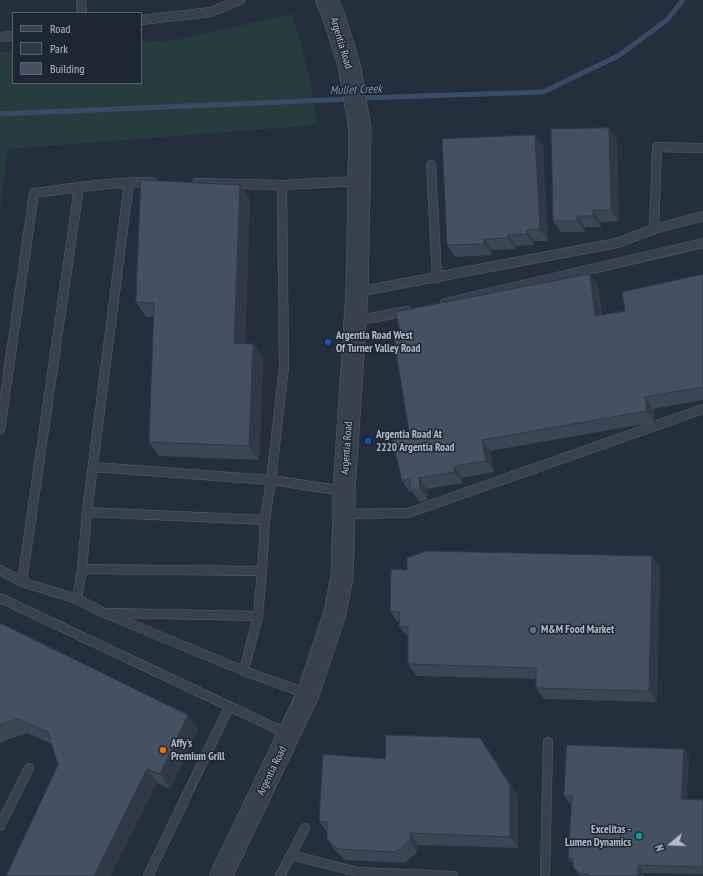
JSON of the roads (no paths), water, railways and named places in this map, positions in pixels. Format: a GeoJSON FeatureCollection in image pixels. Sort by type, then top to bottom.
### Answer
{"type":"FeatureCollection","features":[{"type":"Feature","properties":{"kind":"street","name":"Argentia Road"},"geometry":{"type":"LineString","coordinates":[[222,876],[290,735],[308,694],[335,613],[342,577],[344,491],[356,321],[360,129],[349,65],[327,0]]}},
{"type":"Feature","properties":{"kind":"lane"},"geometry":{"type":"LineString","coordinates":[[80,0],[82,12]]}},
{"type":"Feature","properties":{"kind":"lane"},"geometry":{"type":"LineString","coordinates":[[142,20],[211,12],[240,0]]}},
{"type":"Feature","properties":{"kind":"lane"},"geometry":{"type":"LineString","coordinates":[[0,37],[12,36]]}},
{"type":"Feature","properties":{"kind":"lane"},"geometry":{"type":"LineString","coordinates":[[654,229],[657,148],[703,148]]}},
{"type":"Feature","properties":{"kind":"lane"},"geometry":{"type":"LineString","coordinates":[[431,164],[437,278]]}},
{"type":"Feature","properties":{"kind":"lane"},"geometry":{"type":"LineString","coordinates":[[190,183],[282,185],[359,181]]}},
{"type":"Feature","properties":{"kind":"lane"},"geometry":{"type":"LineString","coordinates":[[0,430],[34,193],[129,182],[160,182]]}},
{"type":"Feature","properties":{"kind":"lane"},"geometry":{"type":"LineString","coordinates":[[77,599],[82,569],[87,512],[129,182]]}},
{"type":"Feature","properties":{"kind":"lane"},"geometry":{"type":"LineString","coordinates":[[244,671],[258,616],[265,520],[284,367],[282,185]]}},
{"type":"Feature","properties":{"kind":"lane"},"geometry":{"type":"LineString","coordinates":[[22,582],[79,187]]}},
{"type":"Feature","properties":{"kind":"lane"},"geometry":{"type":"LineString","coordinates":[[357,292],[617,243],[654,229],[703,216]]}},
{"type":"Feature","properties":{"kind":"lane"},"geometry":{"type":"LineString","coordinates":[[440,304],[703,243]]}},
{"type":"Feature","properties":{"kind":"lane"},"geometry":{"type":"LineString","coordinates":[[356,321],[416,309]]}},
{"type":"Feature","properties":{"kind":"lane"},"geometry":{"type":"LineString","coordinates":[[344,514],[408,513],[703,408]]}},
{"type":"Feature","properties":{"kind":"lane"},"geometry":{"type":"LineString","coordinates":[[93,467],[271,480],[344,491]]}},
{"type":"Feature","properties":{"kind":"lane"},"geometry":{"type":"LineString","coordinates":[[87,512],[265,520]]}},
{"type":"Feature","properties":{"kind":"lane"},"geometry":{"type":"LineString","coordinates":[[82,569],[262,571]]}},
{"type":"Feature","properties":{"kind":"lane"},"geometry":{"type":"LineString","coordinates":[[0,570],[22,582],[77,599],[104,613],[244,671],[308,694]]}},
{"type":"Feature","properties":{"kind":"lane"},"geometry":{"type":"LineString","coordinates":[[0,598],[290,735]]}},
{"type":"Feature","properties":{"kind":"lane"},"geometry":{"type":"LineString","coordinates":[[104,613],[258,616]]}},
{"type":"Feature","properties":{"kind":"lane"},"geometry":{"type":"LineString","coordinates":[[148,876],[229,706]]}},
{"type":"Feature","properties":{"kind":"lane"},"geometry":{"type":"LineString","coordinates":[[545,876],[548,742]]}},
{"type":"Feature","properties":{"kind":"lane"},"geometry":{"type":"LineString","coordinates":[[0,826],[29,768]]}},
{"type":"Feature","properties":{"kind":"lane"},"geometry":{"type":"LineString","coordinates":[[280,876],[305,828]]}},
{"type":"Feature","properties":{"kind":"lane"},"geometry":{"type":"LineString","coordinates":[[291,855],[358,872],[453,876]]}},
{"type":"Feature","properties":{"kind":"waterway","name":"Mullet Creek"},"geometry":{"type":"LineString","coordinates":[[361,98],[543,92],[618,56],[667,20],[683,0]]}},
{"type":"Feature","properties":{"kind":"waterway","name":"Mullet Creek"},"geometry":{"type":"LineString","coordinates":[[0,114],[351,99]]}},
{"type":"Feature","properties":{"kind":"place","name":"Argentia Road West Of Turner Valley Road"},"geometry":{"type":"Point","coordinates":[328,342]}},
{"type":"Feature","properties":{"kind":"place","name":"Argentia Road At 2220 Argentia Road"},"geometry":{"type":"Point","coordinates":[368,441]}},
{"type":"Feature","properties":{"kind":"place","name":"M&M Food Market"},"geometry":{"type":"Point","coordinates":[533,630]}},
{"type":"Feature","properties":{"kind":"place","name":"Affy's Premium Grill"},"geometry":{"type":"Point","coordinates":[163,750]}},
{"type":"Feature","properties":{"kind":"place","name":"Excelitas - Lumen Dynamics"},"geometry":{"type":"Point","coordinates":[639,836]}}]}
